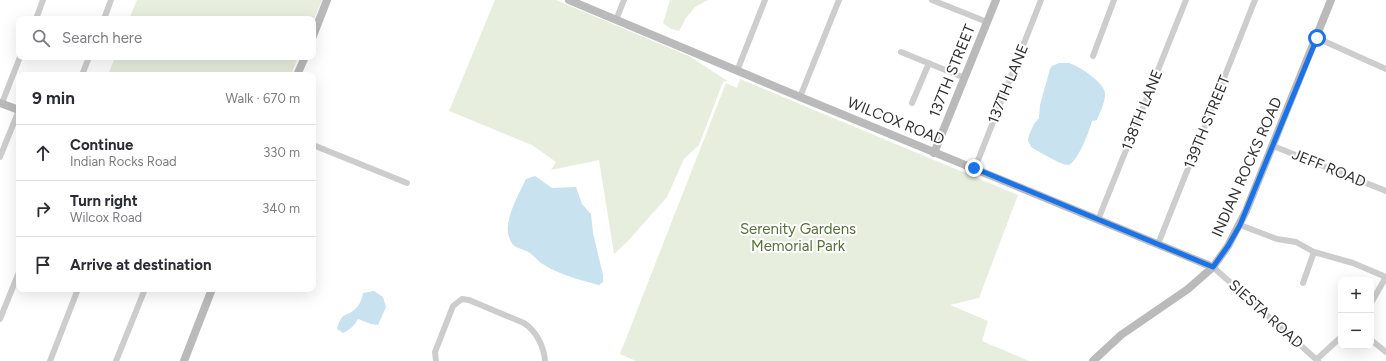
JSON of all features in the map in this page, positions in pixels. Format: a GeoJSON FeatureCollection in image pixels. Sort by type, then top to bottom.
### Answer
{"type":"FeatureCollection","features":[{"type":"Feature","properties":{"kind":"street"},"geometry":{"type":"LineString","coordinates":[[37,16],[43,0]]}},
{"type":"Feature","properties":{"kind":"street"},"geometry":{"type":"LineString","coordinates":[[105,16],[111,0]]}},
{"type":"Feature","properties":{"kind":"street"},"geometry":{"type":"LineString","coordinates":[[316,28],[327,0]]}},
{"type":"Feature","properties":{"kind":"street","name":"WILCOX ROAD"},"geometry":{"type":"LineString","coordinates":[[569,0],[934,153],[974,168],[1213,267]]}},
{"type":"Feature","properties":{"kind":"street"},"geometry":{"type":"LineString","coordinates":[[616,20],[624,0]]}},
{"type":"Feature","properties":{"kind":"street"},"geometry":{"type":"LineString","coordinates":[[737,71],[765,0]]}},
{"type":"Feature","properties":{"kind":"street"},"geometry":{"type":"LineString","coordinates":[[800,97],[839,0]]}},
{"type":"Feature","properties":{"kind":"street"},"geometry":{"type":"LineString","coordinates":[[932,0],[987,22]]}},
{"type":"Feature","properties":{"kind":"street","name":"137TH STREET"},"geometry":{"type":"LineString","coordinates":[[934,153],[996,0]]}},
{"type":"Feature","properties":{"kind":"street","name":"137TH LANE"},"geometry":{"type":"LineString","coordinates":[[974,168],[1041,0]]}},
{"type":"Feature","properties":{"kind":"street"},"geometry":{"type":"LineString","coordinates":[[1093,56],[1114,0]]}},
{"type":"Feature","properties":{"kind":"street","name":"138TH LANE"},"geometry":{"type":"LineString","coordinates":[[1098,220],[1186,0]]}},
{"type":"Feature","properties":{"kind":"street","name":"139TH STREET"},"geometry":{"type":"LineString","coordinates":[[1158,244],[1256,0]]}},
{"type":"Feature","properties":{"kind":"street","name":"INDIAN ROCKS ROAD"},"geometry":{"type":"LineString","coordinates":[[1093,361],[1121,335],[1188,289],[1213,267],[1228,246],[1240,225],[1317,38],[1331,0]]}},
{"type":"Feature","properties":{"kind":"street"},"geometry":{"type":"LineString","coordinates":[[1317,38],[1386,69]]}},
{"type":"Feature","properties":{"kind":"street"},"geometry":{"type":"LineString","coordinates":[[901,52],[965,78]]}},
{"type":"Feature","properties":{"kind":"street"},"geometry":{"type":"LineString","coordinates":[[16,109],[1,103],[19,60]]}},
{"type":"Feature","properties":{"kind":"street"},"geometry":{"type":"LineString","coordinates":[[83,72],[88,60]]}},
{"type":"Feature","properties":{"kind":"street"},"geometry":{"type":"LineString","coordinates":[[298,72],[304,60]]}},
{"type":"Feature","properties":{"kind":"street"},"geometry":{"type":"LineString","coordinates":[[912,103],[929,63]]}},
{"type":"Feature","properties":{"kind":"street"},"geometry":{"type":"LineString","coordinates":[[0,157],[3,141],[16,116]]}},
{"type":"Feature","properties":{"kind":"street"},"geometry":{"type":"LineString","coordinates":[[316,146],[407,183]]}},
{"type":"Feature","properties":{"kind":"street","name":"JEFF ROAD"},"geometry":{"type":"LineString","coordinates":[[1273,146],[1386,191]]}},
{"type":"Feature","properties":{"kind":"street"},"geometry":{"type":"LineString","coordinates":[[1240,225],[1277,239],[1296,242],[1314,252],[1353,263],[1386,277],[1374,298]]}},
{"type":"Feature","properties":{"kind":"street"},"geometry":{"type":"LineString","coordinates":[[1303,283],[1314,252]]}},
{"type":"Feature","properties":{"kind":"street","name":"SIESTA ROAD"},"geometry":{"type":"LineString","coordinates":[[1213,267],[1318,360]]}},
{"type":"Feature","properties":{"kind":"street"},"geometry":{"type":"LineString","coordinates":[[0,319],[16,279]]}},
{"type":"Feature","properties":{"kind":"street"},"geometry":{"type":"LineString","coordinates":[[50,361],[77,292]]}},
{"type":"Feature","properties":{"kind":"street"},"geometry":{"type":"LineString","coordinates":[[116,361],[144,292]]}},
{"type":"Feature","properties":{"kind":"street"},"geometry":{"type":"LineString","coordinates":[[184,361],[211,292]]}},
{"type":"Feature","properties":{"kind":"street"},"geometry":{"type":"LineString","coordinates":[[436,361],[435,352],[453,306],[462,299],[469,300],[531,327],[541,345],[545,361]]}},
{"type":"Feature","properties":{"kind":"street"},"geometry":{"type":"LineString","coordinates":[[1318,360],[1338,341]]}},
{"type":"Feature","properties":{"kind":"street"},"geometry":{"type":"LineString","coordinates":[[1374,342],[1386,352]]}},
{"type":"Feature","properties":{"kind":"green space"},"geometry":{"type":"Polygon","coordinates":[[[137,0],[322,0],[315,16],[130,16],[137,0]]]}},
{"type":"Feature","properties":{"kind":"green space"},"geometry":{"type":"Polygon","coordinates":[[[495,0],[556,0],[691,57],[729,82],[723,82],[699,145],[684,159],[667,197],[628,241],[614,254],[599,160],[551,170],[556,162],[532,145],[449,111],[495,0]]]}},
{"type":"Feature","properties":{"kind":"green space"},"geometry":{"type":"Polygon","coordinates":[[[670,0],[708,0],[695,7],[686,18],[679,31],[671,29],[663,23],[670,0]]]}},
{"type":"Feature","properties":{"kind":"green space"},"geometry":{"type":"Polygon","coordinates":[[[114,60],[297,60],[292,72],[109,72],[114,60]]]}},
{"type":"Feature","properties":{"kind":"green space","name":"Serenity Gardens Memorial Park"},"geometry":{"type":"Polygon","coordinates":[[[740,79],[1018,195],[979,298],[950,305],[988,321],[982,341],[1029,361],[636,361],[620,354],[726,83],[737,88],[740,79]]]}},
{"type":"Feature","properties":{"kind":"water"},"geometry":{"type":"Polygon","coordinates":[[[1059,63],[1069,63],[1078,67],[1100,83],[1105,92],[1104,103],[1097,120],[1092,121],[1089,132],[1079,153],[1072,163],[1068,165],[1031,147],[1028,140],[1034,124],[1039,118],[1040,105],[1050,69],[1052,66],[1059,63]]]}},
{"type":"Feature","properties":{"kind":"water"},"geometry":{"type":"Polygon","coordinates":[[[535,176],[552,188],[576,187],[582,204],[591,214],[593,233],[603,275],[603,282],[599,285],[576,279],[554,270],[541,263],[527,251],[515,246],[511,241],[508,231],[510,216],[526,179],[535,176]]]}},
{"type":"Feature","properties":{"kind":"water"},"geometry":{"type":"Polygon","coordinates":[[[374,291],[383,297],[386,307],[378,325],[358,319],[352,328],[343,333],[337,329],[343,316],[353,311],[359,305],[363,293],[374,291]]]}},
{"type":"Feature","properties":{"kind":"route"},"geometry":{"type":"LineString","coordinates":[[974,168],[1213,267],[1228,246],[1240,225],[1317,38]]}}]}
